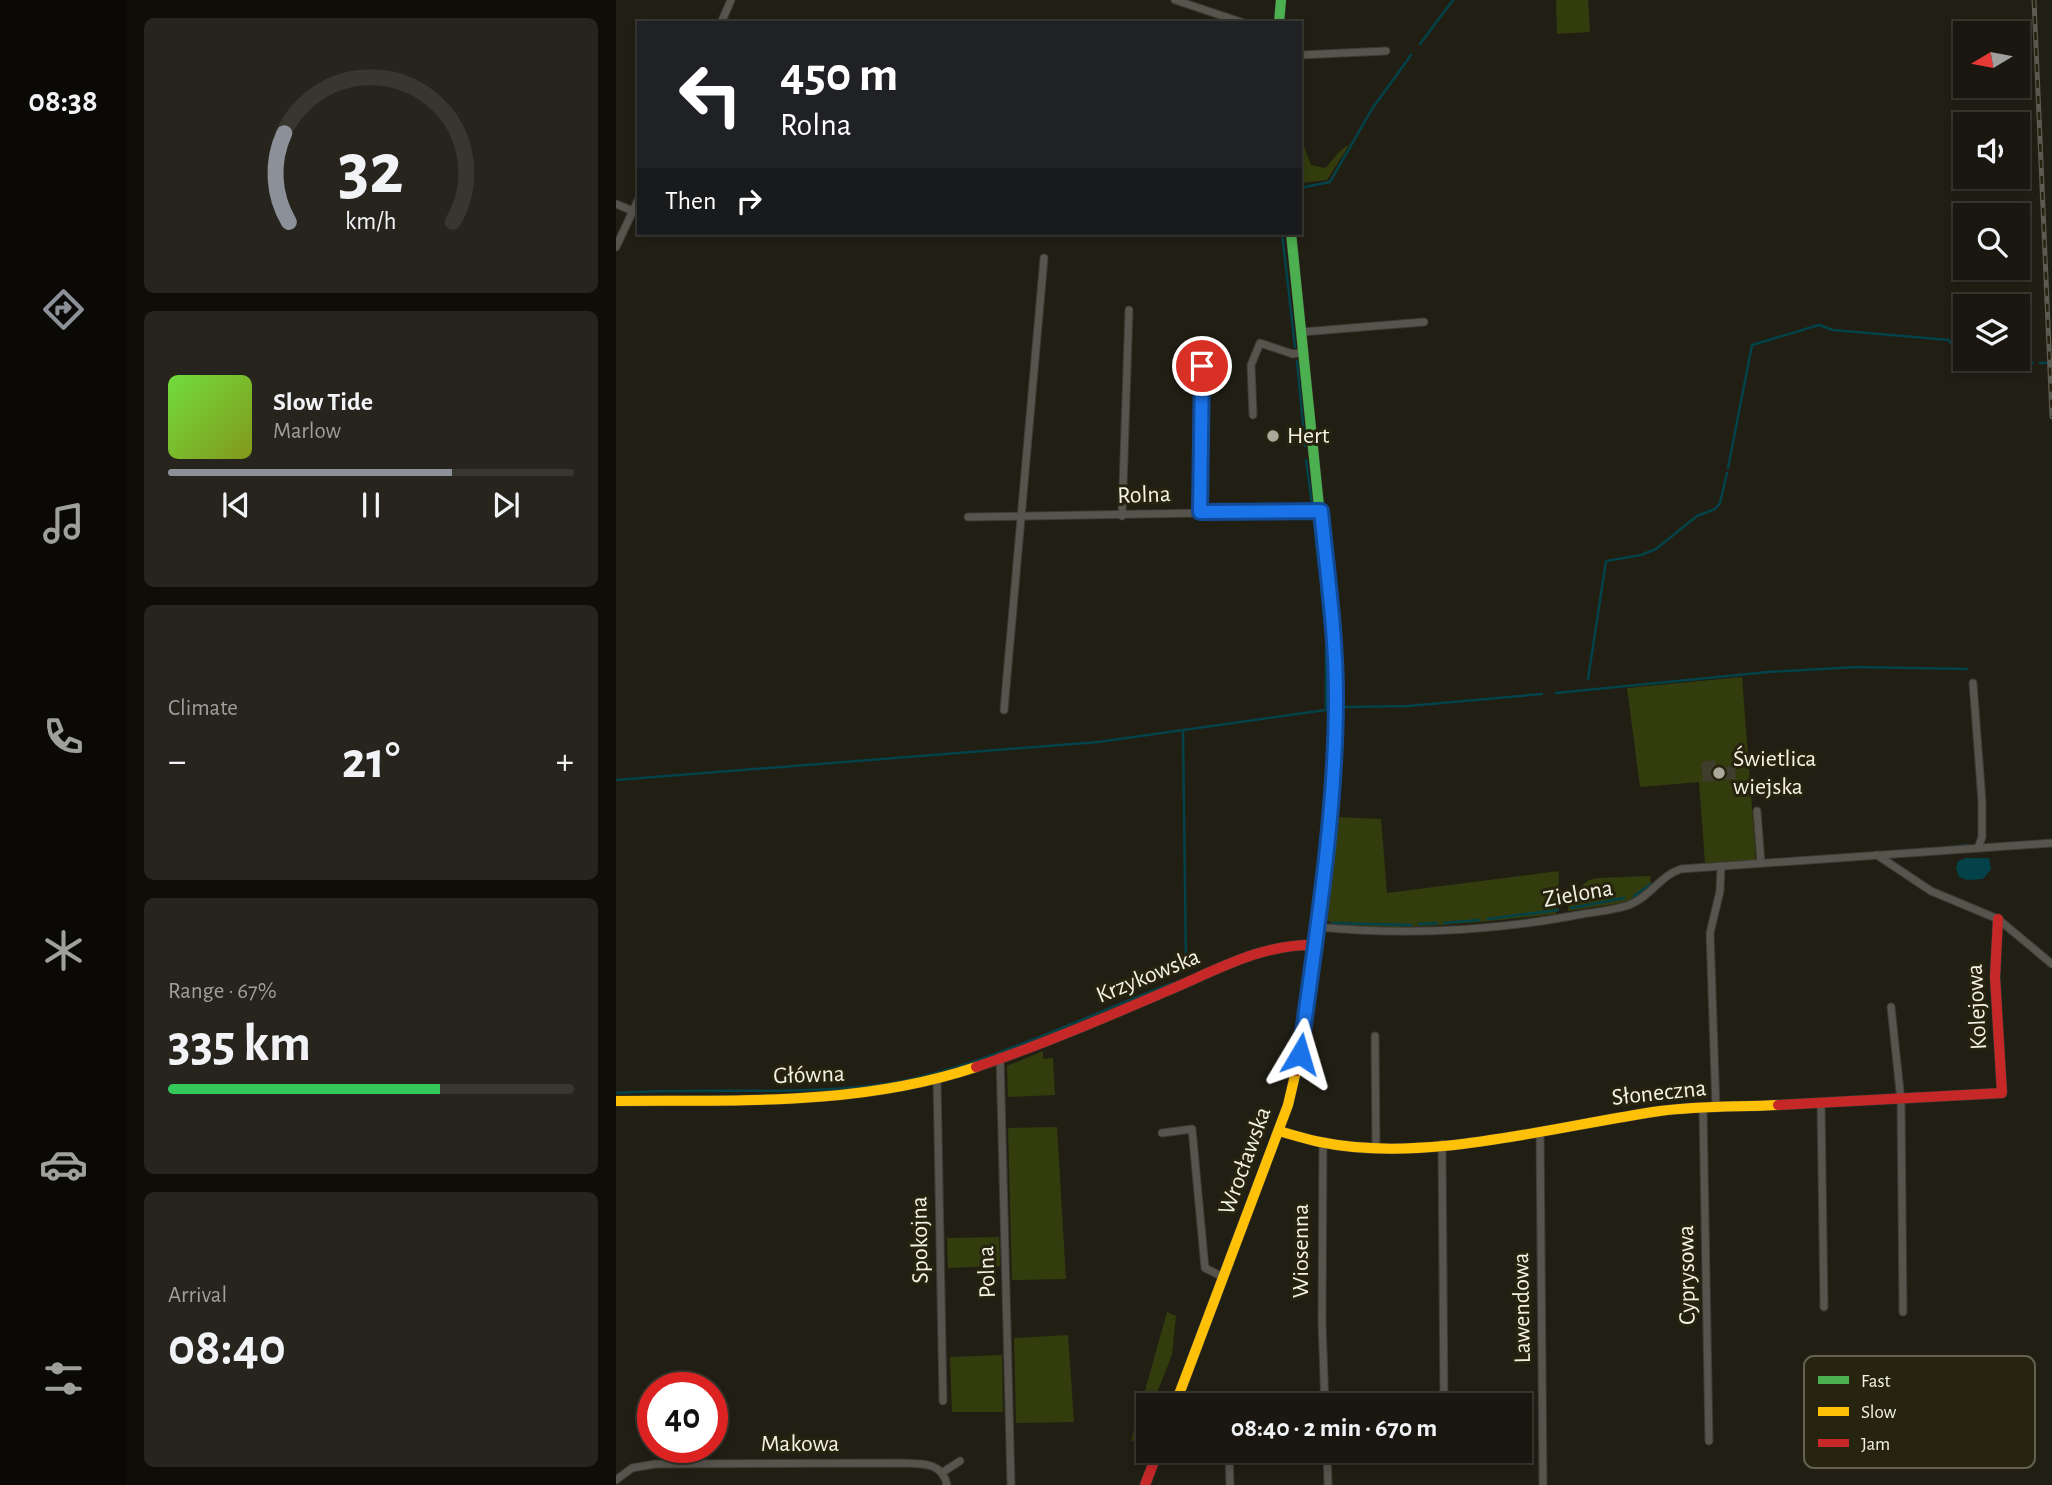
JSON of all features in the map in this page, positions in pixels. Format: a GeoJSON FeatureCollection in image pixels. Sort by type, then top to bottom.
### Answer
{"type":"FeatureCollection","features":[{"type":"Feature","properties":{"kind":"street"},"geometry":{"type":"LineString","coordinates":[[721,21],[731,0]]}},
{"type":"Feature","properties":{"kind":"street"},"geometry":{"type":"LineString","coordinates":[[1175,0],[1238,21]]}},
{"type":"Feature","properties":{"kind":"street"},"geometry":{"type":"LineString","coordinates":[[1279,21],[1281,0]]}},
{"type":"Feature","properties":{"kind":"street"},"geometry":{"type":"LineString","coordinates":[[1302,55],[1386,51]]}},
{"type":"Feature","properties":{"kind":"street"},"geometry":{"type":"LineString","coordinates":[[616,247],[637,202]]}},
{"type":"Feature","properties":{"kind":"street"},"geometry":{"type":"LineString","coordinates":[[616,204],[632,211]]}},
{"type":"Feature","properties":{"kind":"street","name":"Wrocławska"},"geometry":{"type":"LineString","coordinates":[[1180,1393],[1279,1131],[1296,1076],[1330,820],[1336,697],[1331,608],[1291,235]]}},
{"type":"Feature","properties":{"kind":"street"},"geometry":{"type":"LineString","coordinates":[[1004,710],[1044,258]]}},
{"type":"Feature","properties":{"kind":"street"},"geometry":{"type":"LineString","coordinates":[[1122,516],[1129,310]]}},
{"type":"Feature","properties":{"kind":"street"},"geometry":{"type":"LineString","coordinates":[[1302,332],[1424,322]]}},
{"type":"Feature","properties":{"kind":"street"},"geometry":{"type":"LineString","coordinates":[[1200,512],[1202,342]]}},
{"type":"Feature","properties":{"kind":"street"},"geometry":{"type":"LineString","coordinates":[[1253,415],[1251,365],[1260,344],[1293,354],[1304,352]]}},
{"type":"Feature","properties":{"kind":"street","name":"Rolna"},"geometry":{"type":"LineString","coordinates":[[968,517],[1122,516],[1320,507]]}},
{"type":"Feature","properties":{"kind":"street"},"geometry":{"type":"LineString","coordinates":[[1973,683],[1982,801],[1982,838],[1978,848]]}},
{"type":"Feature","properties":{"kind":"street"},"geometry":{"type":"LineString","coordinates":[[1757,811],[1761,863]]}},
{"type":"Feature","properties":{"kind":"street","name":"Zielona"},"geometry":{"type":"LineString","coordinates":[[1317,927],[1441,930],[1564,917],[1630,905],[1650,892],[1670,873],[1721,866],[2052,843]]}},
{"type":"Feature","properties":{"kind":"street"},"geometry":{"type":"LineString","coordinates":[[1876,855],[1931,891],[1998,919],[2052,964]]}},
{"type":"Feature","properties":{"kind":"street"},"geometry":{"type":"LineString","coordinates":[[1716,1108],[1710,933],[1720,891],[1721,866]]}},
{"type":"Feature","properties":{"kind":"street","name":"Kolejowa"},"geometry":{"type":"LineString","coordinates":[[1998,919],[1995,977],[2002,1093]]}},
{"type":"Feature","properties":{"kind":"street","name":"Krzykowska"},"geometry":{"type":"LineString","coordinates":[[1000,1058],[1260,951],[1303,944],[1314,945]]}},
{"type":"Feature","properties":{"kind":"street"},"geometry":{"type":"LineString","coordinates":[[1891,1007],[1901,1101],[1903,1312]]}},
{"type":"Feature","properties":{"kind":"street"},"geometry":{"type":"LineString","coordinates":[[1376,1036],[1376,1147]]}},
{"type":"Feature","properties":{"kind":"street","name":"Główna"},"geometry":{"type":"LineString","coordinates":[[616,1101],[857,1094],[937,1079],[1000,1058]]}},
{"type":"Feature","properties":{"kind":"street","name":"Polna"},"geometry":{"type":"LineString","coordinates":[[1000,1058],[1012,1485]]}},
{"type":"Feature","properties":{"kind":"street","name":"Spokojna"},"geometry":{"type":"LineString","coordinates":[[937,1079],[943,1401]]}},
{"type":"Feature","properties":{"kind":"street","name":"Słoneczna"},"geometry":{"type":"LineString","coordinates":[[1323,1142],[1376,1147],[1442,1143],[1540,1131],[1664,1111],[1901,1101],[2002,1093]]}},
{"type":"Feature","properties":{"kind":"street"},"geometry":{"type":"LineString","coordinates":[[1821,1104],[1824,1307]]}},
{"type":"Feature","properties":{"kind":"street","name":"Cyprysowa"},"geometry":{"type":"LineString","coordinates":[[1703,1108],[1709,1441]]}},
{"type":"Feature","properties":{"kind":"street"},"geometry":{"type":"LineString","coordinates":[[1162,1133],[1192,1129],[1205,1268],[1223,1277]]}},
{"type":"Feature","properties":{"kind":"street"},"geometry":{"type":"LineString","coordinates":[[1279,1131],[1299,1139],[1323,1142]]}},
{"type":"Feature","properties":{"kind":"street","name":"Lawendowa"},"geometry":{"type":"LineString","coordinates":[[1540,1131],[1543,1485]]}},
{"type":"Feature","properties":{"kind":"street","name":"Wiosenna"},"geometry":{"type":"LineString","coordinates":[[1323,1142],[1322,1323],[1325,1393]]}},
{"type":"Feature","properties":{"kind":"street"},"geometry":{"type":"LineString","coordinates":[[1442,1143],[1444,1393]]}},
{"type":"Feature","properties":{"kind":"street"},"geometry":{"type":"LineString","coordinates":[[947,1485],[943,1472],[960,1461]]}},
{"type":"Feature","properties":{"kind":"street","name":"Makowa"},"geometry":{"type":"LineString","coordinates":[[616,1480],[632,1468],[655,1464],[900,1463],[930,1464],[943,1472]]}},
{"type":"Feature","properties":{"kind":"street"},"geometry":{"type":"LineString","coordinates":[[1145,1485],[1153,1463]]}},
{"type":"Feature","properties":{"kind":"street"},"geometry":{"type":"LineString","coordinates":[[1229,1463],[1230,1485]]}},
{"type":"Feature","properties":{"kind":"street"},"geometry":{"type":"LineString","coordinates":[[1327,1463],[1328,1485]]}},
{"type":"Feature","properties":{"kind":"green space"},"geometry":{"type":"Polygon","coordinates":[[[1556,0],[1588,0],[1590,32],[1557,34],[1556,0]]]}},
{"type":"Feature","properties":{"kind":"green space"},"geometry":{"type":"Polygon","coordinates":[[[1302,141],[1311,165],[1325,168],[1349,145],[1327,180],[1302,183],[1302,141]]]}},
{"type":"Feature","properties":{"kind":"green space"},"geometry":{"type":"Polygon","coordinates":[[[1742,677],[1756,860],[1705,863],[1699,782],[1640,787],[1627,688],[1742,677]]]}},
{"type":"Feature","properties":{"kind":"green space"},"geometry":{"type":"Polygon","coordinates":[[[1336,817],[1381,819],[1387,893],[1559,871],[1558,910],[1555,914],[1397,927],[1338,924],[1323,918],[1336,817]]]}},
{"type":"Feature","properties":{"kind":"green space"},"geometry":{"type":"Polygon","coordinates":[[[1650,876],[1651,886],[1635,898],[1621,903],[1568,911],[1570,895],[1589,880],[1650,876]]]}},
{"type":"Feature","properties":{"kind":"green space"},"geometry":{"type":"Polygon","coordinates":[[[1043,1051],[1043,1059],[1053,1058],[1055,1095],[1008,1097],[1007,1066],[1043,1051]]]}},
{"type":"Feature","properties":{"kind":"green space"},"geometry":{"type":"Polygon","coordinates":[[[1057,1127],[1066,1279],[1012,1280],[1008,1128],[1057,1127]]]}},
{"type":"Feature","properties":{"kind":"green space"},"geometry":{"type":"Polygon","coordinates":[[[999,1237],[1000,1266],[948,1268],[947,1238],[999,1237]]]}},
{"type":"Feature","properties":{"kind":"green space"},"geometry":{"type":"Polygon","coordinates":[[[1167,1312],[1176,1316],[1172,1355],[1157,1393],[1144,1393],[1167,1312]]]}},
{"type":"Feature","properties":{"kind":"green space"},"geometry":{"type":"Polygon","coordinates":[[[1068,1335],[1074,1422],[1016,1423],[1014,1338],[1068,1335]]]}},
{"type":"Feature","properties":{"kind":"green space"},"geometry":{"type":"Polygon","coordinates":[[[1002,1355],[1003,1412],[952,1412],[950,1357],[1002,1355]]]}},
{"type":"Feature","properties":{"kind":"green space"},"geometry":{"type":"Polygon","coordinates":[[[1136,1423],[1136,1440],[1131,1441],[1136,1423]]]}},
{"type":"Feature","properties":{"kind":"water"},"geometry":{"type":"Polygon","coordinates":[[[1966,858],[1989,858],[1991,869],[1983,879],[1968,880],[1959,877],[1956,868],[1958,861],[1966,858]]]}},
{"type":"Feature","properties":{"kind":"building","name":"Świetlica wiejska"},"geometry":{"type":"Polygon","coordinates":[[[1715,760],[1716,768],[1735,766],[1736,779],[1703,782],[1701,762],[1715,760]]]}},
{"type":"Feature","properties":{"kind":"waterway"},"geometry":{"type":"LineString","coordinates":[[1420,44],[1453,0]]}},
{"type":"Feature","properties":{"kind":"waterway"},"geometry":{"type":"LineString","coordinates":[[1302,188],[1330,182],[1372,109],[1411,55]]}},
{"type":"Feature","properties":{"kind":"waterway"},"geometry":{"type":"LineString","coordinates":[[1282,235],[1295,347]]}},
{"type":"Feature","properties":{"kind":"waterway"},"geometry":{"type":"LineString","coordinates":[[1728,468],[1752,345],[1819,325],[1833,330],[1949,340],[1953,346]]}},
{"type":"Feature","properties":{"kind":"waterway"},"geometry":{"type":"LineString","coordinates":[[1297,361],[1305,446]]}},
{"type":"Feature","properties":{"kind":"waterway"},"geometry":{"type":"LineString","coordinates":[[2040,363],[2047,363]]}},
{"type":"Feature","properties":{"kind":"waterway"},"geometry":{"type":"LineString","coordinates":[[1306,460],[1312,504]]}},
{"type":"Feature","properties":{"kind":"waterway"},"geometry":{"type":"LineString","coordinates":[[1588,679],[1606,561],[1641,555],[1656,549],[1697,516],[1715,509],[1720,503],[1727,473]]}},
{"type":"Feature","properties":{"kind":"waterway"},"geometry":{"type":"LineString","coordinates":[[1314,521],[1319,568]]}},
{"type":"Feature","properties":{"kind":"waterway"},"geometry":{"type":"LineString","coordinates":[[1321,586],[1325,627]]}},
{"type":"Feature","properties":{"kind":"waterway"},"geometry":{"type":"LineString","coordinates":[[616,780],[1098,742],[1326,710],[1326,648]]}},
{"type":"Feature","properties":{"kind":"waterway"},"geometry":{"type":"LineString","coordinates":[[1556,693],[1768,672],[1857,667],[1967,669]]}},
{"type":"Feature","properties":{"kind":"waterway"},"geometry":{"type":"LineString","coordinates":[[1345,707],[1408,706],[1542,694]]}},
{"type":"Feature","properties":{"kind":"waterway"},"geometry":{"type":"LineString","coordinates":[[1183,732],[1186,965]]}},
{"type":"Feature","properties":{"kind":"waterway"},"geometry":{"type":"LineString","coordinates":[[1951,847],[1967,845]]}},
{"type":"Feature","properties":{"kind":"waterway"},"geometry":{"type":"LineString","coordinates":[[1634,896],[1651,884]]}},
{"type":"Feature","properties":{"kind":"waterway"},"geometry":{"type":"LineString","coordinates":[[1571,908],[1624,898]]}},
{"type":"Feature","properties":{"kind":"waterway"},"geometry":{"type":"LineString","coordinates":[[1488,919],[1558,910]]}},
{"type":"Feature","properties":{"kind":"waterway"},"geometry":{"type":"LineString","coordinates":[[1444,923],[1479,920]]}},
{"type":"Feature","properties":{"kind":"waterway"},"geometry":{"type":"LineString","coordinates":[[1332,923],[1411,925]]}},
{"type":"Feature","properties":{"kind":"waterway"},"geometry":{"type":"LineString","coordinates":[[1419,924],[1437,923]]}},
{"type":"Feature","properties":{"kind":"waterway"},"geometry":{"type":"LineString","coordinates":[[616,1093],[812,1090],[913,1079],[951,1069],[1026,1042],[1173,983]]}},
{"type":"Feature","properties":{"kind":"railway"},"geometry":{"type":"LineString","coordinates":[[2034,0],[2052,417]]}},
{"type":"Feature","properties":{"kind":"traffic: fast"},"geometry":{"type":"LineString","coordinates":[[1279,21],[1281,0]]}},
{"type":"Feature","properties":{"kind":"traffic: fast"},"geometry":{"type":"LineString","coordinates":[[1291,235],[1334,653]]}},
{"type":"Feature","properties":{"kind":"traffic: slow"},"geometry":{"type":"LineString","coordinates":[[616,1101],[752,1100],[843,1095],[932,1080],[976,1067]]}},
{"type":"Feature","properties":{"kind":"traffic: slow"},"geometry":{"type":"LineString","coordinates":[[1180,1393],[1288,1105],[1296,1071]]}},
{"type":"Feature","properties":{"kind":"traffic: slow"},"geometry":{"type":"LineString","coordinates":[[1279,1131],[1320,1142],[1360,1148],[1403,1149],[1490,1140],[1660,1111],[1778,1105]]}},
{"type":"Feature","properties":{"kind":"traffic: jam"},"geometry":{"type":"LineString","coordinates":[[1296,1071],[1328,843],[1334,767],[1334,653]]}},
{"type":"Feature","properties":{"kind":"traffic: jam"},"geometry":{"type":"LineString","coordinates":[[1778,1105],[2002,1093],[1995,977],[1998,919]]}},
{"type":"Feature","properties":{"kind":"traffic: jam"},"geometry":{"type":"LineString","coordinates":[[976,1067],[1072,1031],[1238,960],[1275,949],[1314,945]]}},
{"type":"Feature","properties":{"kind":"traffic: jam"},"geometry":{"type":"LineString","coordinates":[[1145,1485],[1153,1463]]}},
{"type":"Feature","properties":{"kind":"place","name":"Hert"},"geometry":{"type":"Point","coordinates":[1273,436]}},
{"type":"Feature","properties":{"kind":"place","name":"Świetlica wiejska"},"geometry":{"type":"Point","coordinates":[1719,773]}},
{"type":"Feature","properties":{"kind":"route"},"geometry":{"type":"LineString","coordinates":[[1202,366],[1200,512],[1321,511],[1334,637],[1335,717],[1324,885],[1300,1054]]}}]}
